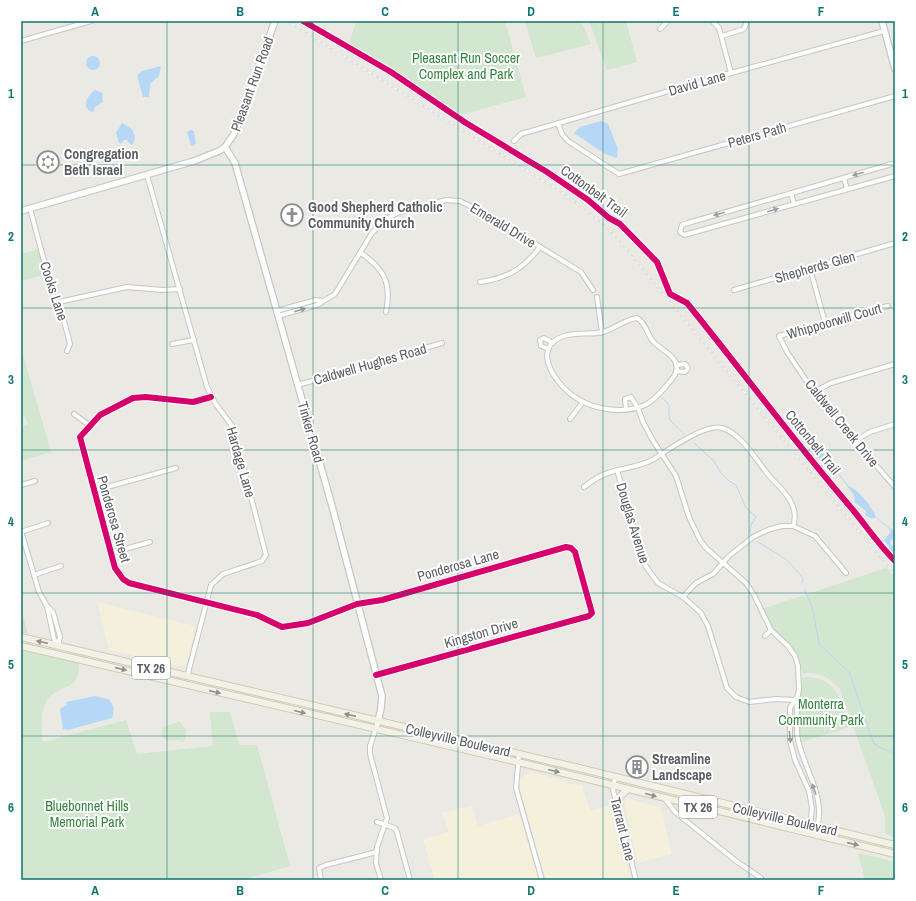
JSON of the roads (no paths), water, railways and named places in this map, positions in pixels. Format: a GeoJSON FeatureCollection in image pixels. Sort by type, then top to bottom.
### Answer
{"type":"FeatureCollection","features":[{"type":"Feature","properties":{"kind":"main road","name":"Pleasant Run Road"},"geometry":{"type":"LineString","coordinates":[[21,211],[203,158],[225,147],[238,128],[275,21]]}},
{"type":"Feature","properties":{"kind":"main road"},"geometry":{"type":"LineString","coordinates":[[882,21],[895,69]]}},
{"type":"Feature","properties":{"kind":"main road","name":"Tinker Road"},"geometry":{"type":"LineString","coordinates":[[225,147],[235,163],[332,506],[382,696],[382,708],[378,722]]}},
{"type":"Feature","properties":{"kind":"main road","name":"Colleyville Boulevard"},"geometry":{"type":"LineString","coordinates":[[21,637],[519,754],[895,845]]}},
{"type":"Feature","properties":{"kind":"main road"},"geometry":{"type":"LineString","coordinates":[[56,654],[58,645]]}},
{"type":"Feature","properties":{"kind":"main road","name":"Colleyville Boulevard"},"geometry":{"type":"LineString","coordinates":[[21,646],[375,730],[518,762],[895,854]]}},
{"type":"Feature","properties":{"kind":"main road"},"geometry":{"type":"LineString","coordinates":[[269,696],[269,705]]}},
{"type":"Feature","properties":{"kind":"main road"},"geometry":{"type":"LineString","coordinates":[[616,800],[628,789]]}},
{"type":"Feature","properties":{"kind":"street"},"geometry":{"type":"LineString","coordinates":[[21,41],[91,21]]}},
{"type":"Feature","properties":{"kind":"street"},"geometry":{"type":"LineString","coordinates":[[660,29],[668,21]]}},
{"type":"Feature","properties":{"kind":"street"},"geometry":{"type":"LineString","coordinates":[[712,21],[719,28],[722,36],[731,73]]}},
{"type":"Feature","properties":{"kind":"street"},"geometry":{"type":"LineString","coordinates":[[722,36],[744,29],[746,24]]}},
{"type":"Feature","properties":{"kind":"street","name":"David Lane"},"geometry":{"type":"LineString","coordinates":[[514,141],[521,134],[884,30]]}},
{"type":"Feature","properties":{"kind":"street","name":"Peters Path"},"geometry":{"type":"LineString","coordinates":[[558,123],[562,134],[568,141],[619,174],[895,96]]}},
{"type":"Feature","properties":{"kind":"street"},"geometry":{"type":"LineString","coordinates":[[895,163],[682,225],[680,232],[684,235],[895,176]]}},
{"type":"Feature","properties":{"kind":"street","name":"Hardage Lane"},"geometry":{"type":"LineString","coordinates":[[147,175],[211,397],[233,427],[266,555],[262,561],[223,574],[211,585],[187,677]]}},
{"type":"Feature","properties":{"kind":"street"},"geometry":{"type":"LineString","coordinates":[[844,178],[847,189]]}},
{"type":"Feature","properties":{"kind":"street"},"geometry":{"type":"LineString","coordinates":[[791,193],[794,204]]}},
{"type":"Feature","properties":{"kind":"street","name":"Emerald Drive"},"geometry":{"type":"LineString","coordinates":[[277,314],[316,300],[322,301],[335,294],[372,233],[386,219],[397,213],[426,204],[451,200],[468,204],[581,272],[593,290]]}},
{"type":"Feature","properties":{"kind":"street","name":"Cooks Lane"},"geometry":{"type":"LineString","coordinates":[[30,208],[54,299],[59,302],[70,344],[67,351]]}},
{"type":"Feature","properties":{"kind":"street"},"geometry":{"type":"LineString","coordinates":[[736,209],[738,220]]}},
{"type":"Feature","properties":{"kind":"street","name":"Shepherds Glen"},"geometry":{"type":"LineString","coordinates":[[734,290],[895,243]]}},
{"type":"Feature","properties":{"kind":"street"},"geometry":{"type":"LineString","coordinates":[[480,282],[489,281],[514,272],[529,262],[540,247]]}},
{"type":"Feature","properties":{"kind":"street"},"geometry":{"type":"LineString","coordinates":[[361,253],[374,262],[385,278],[388,292],[386,312]]}},
{"type":"Feature","properties":{"kind":"street"},"geometry":{"type":"LineString","coordinates":[[810,268],[825,323]]}},
{"type":"Feature","properties":{"kind":"street"},"geometry":{"type":"LineString","coordinates":[[59,302],[127,287],[163,290],[180,289]]}},
{"type":"Feature","properties":{"kind":"street"},"geometry":{"type":"LineString","coordinates":[[597,297],[602,332]]}},
{"type":"Feature","properties":{"kind":"street","name":"Whippoorwill Court"},"geometry":{"type":"LineString","coordinates":[[779,336],[888,306]]}},
{"type":"Feature","properties":{"kind":"street"},"geometry":{"type":"LineString","coordinates":[[634,318],[640,319],[652,339],[671,356],[676,365],[676,371],[673,378],[655,399],[638,408],[620,410],[606,408],[583,402],[558,383],[549,368],[548,349],[564,336],[602,332],[634,318]]}},
{"type":"Feature","properties":{"kind":"street","name":"Caldwell Creek Drive"},"geometry":{"type":"LineString","coordinates":[[779,336],[787,352],[814,392],[895,487]]}},
{"type":"Feature","properties":{"kind":"street"},"geometry":{"type":"LineString","coordinates":[[548,349],[540,344],[540,340],[544,338],[554,343]]}},
{"type":"Feature","properties":{"kind":"street"},"geometry":{"type":"LineString","coordinates":[[172,344],[194,340]]}},
{"type":"Feature","properties":{"kind":"street","name":"Caldwell Hughes Road"},"geometry":{"type":"LineString","coordinates":[[298,385],[442,343]]}},
{"type":"Feature","properties":{"kind":"street"},"geometry":{"type":"LineString","coordinates":[[676,365],[686,364],[688,368],[685,372],[676,371]]}},
{"type":"Feature","properties":{"kind":"street"},"geometry":{"type":"LineString","coordinates":[[814,392],[830,383],[895,364]]}},
{"type":"Feature","properties":{"kind":"street"},"geometry":{"type":"LineString","coordinates":[[626,409],[625,401],[629,396],[633,398],[652,439],[676,476],[694,530],[706,548],[724,562],[746,583],[754,595],[771,630],[788,646],[798,663],[799,689],[790,708],[790,741],[812,808],[814,826]]}},
{"type":"Feature","properties":{"kind":"street","name":"Ponderosa Street"},"geometry":{"type":"LineString","coordinates":[[211,397],[193,402],[146,397],[133,398],[105,412],[89,425],[81,434],[79,439],[110,553],[118,574],[129,583],[257,615],[278,625],[289,627],[308,624],[357,604]]}},
{"type":"Feature","properties":{"kind":"street"},"geometry":{"type":"LineString","coordinates":[[570,419],[583,402]]}},
{"type":"Feature","properties":{"kind":"street"},"geometry":{"type":"LineString","coordinates":[[74,414],[89,425]]}},
{"type":"Feature","properties":{"kind":"street"},"geometry":{"type":"LineString","coordinates":[[855,441],[870,432],[895,424]]}},
{"type":"Feature","properties":{"kind":"street"},"geometry":{"type":"LineString","coordinates":[[584,487],[597,477],[617,470],[633,468],[646,463],[705,431],[716,427],[721,427],[743,443],[794,507],[796,519],[793,526]]}},
{"type":"Feature","properties":{"kind":"street"},"geometry":{"type":"LineString","coordinates":[[93,491],[176,468]]}},
{"type":"Feature","properties":{"kind":"street","name":"Douglas Avenue"},"geometry":{"type":"LineString","coordinates":[[617,470],[645,565],[658,583],[683,597],[696,608],[705,620],[727,688],[736,697],[749,702],[776,699],[795,700]]}},
{"type":"Feature","properties":{"kind":"street"},"geometry":{"type":"LineString","coordinates":[[21,485],[35,481]]}},
{"type":"Feature","properties":{"kind":"street"},"geometry":{"type":"LineString","coordinates":[[48,523],[21,531],[39,592],[47,606],[53,612],[60,637],[58,645]]}},
{"type":"Feature","properties":{"kind":"street"},"geometry":{"type":"LineString","coordinates":[[683,597],[696,583],[713,574],[733,552],[753,537],[770,528],[793,526],[815,536],[846,573]]}},
{"type":"Feature","properties":{"kind":"street"},"geometry":{"type":"LineString","coordinates":[[110,553],[150,542]]}},
{"type":"Feature","properties":{"kind":"street","name":"Ponderosa Lane"},"geometry":{"type":"LineString","coordinates":[[357,604],[382,600],[566,547],[571,548],[575,552],[592,613]]}},
{"type":"Feature","properties":{"kind":"street"},"geometry":{"type":"LineString","coordinates":[[34,574],[61,566]]}},
{"type":"Feature","properties":{"kind":"street"},"geometry":{"type":"LineString","coordinates":[[47,606],[50,624],[58,645]]}},
{"type":"Feature","properties":{"kind":"street","name":"Kingston Drive"},"geometry":{"type":"LineString","coordinates":[[376,675],[588,616],[592,613]]}},
{"type":"Feature","properties":{"kind":"street"},"geometry":{"type":"LineString","coordinates":[[50,624],[56,622]]}},
{"type":"Feature","properties":{"kind":"street"},"geometry":{"type":"LineString","coordinates":[[765,636],[771,630]]}},
{"type":"Feature","properties":{"kind":"street"},"geometry":{"type":"LineString","coordinates":[[795,700],[798,708],[797,736],[819,806],[812,834]]}},
{"type":"Feature","properties":{"kind":"street"},"geometry":{"type":"LineString","coordinates":[[378,722],[370,746],[370,754],[387,818],[377,852],[376,862],[381,880]]}},
{"type":"Feature","properties":{"kind":"street"},"geometry":{"type":"LineString","coordinates":[[519,754],[516,782],[518,799],[542,880]]}},
{"type":"Feature","properties":{"kind":"street"},"geometry":{"type":"LineString","coordinates":[[803,777],[809,775]]}},
{"type":"Feature","properties":{"kind":"street","name":"Tarrant Lane"},"geometry":{"type":"LineString","coordinates":[[615,777],[614,785],[616,800],[636,880]]}},
{"type":"Feature","properties":{"kind":"street"},"geometry":{"type":"LineString","coordinates":[[665,799],[675,812],[736,861],[761,878]]}},
{"type":"Feature","properties":{"kind":"street"},"geometry":{"type":"LineString","coordinates":[[377,822],[395,828],[410,880]]}},
{"type":"Feature","properties":{"kind":"street"},"geometry":{"type":"LineString","coordinates":[[321,880],[319,868],[377,852]]}},
{"type":"Feature","properties":{"kind":"water"},"geometry":{"type":"Polygon","coordinates":[[[93,56],[98,58],[100,63],[98,68],[93,70],[88,68],[86,63],[88,58],[93,56]]]}},
{"type":"Feature","properties":{"kind":"water"},"geometry":{"type":"Polygon","coordinates":[[[161,66],[159,76],[150,84],[149,97],[143,97],[137,75],[142,71],[161,66]]]}},
{"type":"Feature","properties":{"kind":"water"},"geometry":{"type":"Polygon","coordinates":[[[95,90],[102,93],[103,102],[95,107],[93,112],[87,108],[86,102],[89,95],[95,90]]]}},
{"type":"Feature","properties":{"kind":"water"},"geometry":{"type":"Polygon","coordinates":[[[601,121],[608,124],[618,149],[617,158],[605,154],[574,133],[580,127],[601,121]]]}},
{"type":"Feature","properties":{"kind":"water"},"geometry":{"type":"Polygon","coordinates":[[[122,123],[132,129],[135,137],[133,145],[127,140],[124,140],[121,144],[119,143],[116,133],[122,123]]]}},
{"type":"Feature","properties":{"kind":"water"},"geometry":{"type":"Polygon","coordinates":[[[190,130],[194,131],[196,143],[193,146],[191,145],[187,132],[190,130]]]}},
{"type":"Feature","properties":{"kind":"water"},"geometry":{"type":"Polygon","coordinates":[[[798,427],[807,433],[816,445],[838,467],[837,472],[827,461],[821,460],[812,453],[798,427]]]}},
{"type":"Feature","properties":{"kind":"water"},"geometry":{"type":"Polygon","coordinates":[[[847,486],[851,487],[860,494],[875,514],[876,518],[870,518],[865,515],[866,511],[855,502],[854,495],[847,486]]]}},
{"type":"Feature","properties":{"kind":"water"},"geometry":{"type":"Polygon","coordinates":[[[891,528],[895,531],[895,538],[890,541],[891,545],[895,545],[895,555],[884,540],[890,533],[891,528]]]}},
{"type":"Feature","properties":{"kind":"water"},"geometry":{"type":"Polygon","coordinates":[[[95,696],[108,699],[110,701],[113,706],[112,718],[68,730],[63,729],[60,709],[67,705],[66,702],[95,696]]]}},
{"type":"Feature","properties":{"kind":"waterway"},"geometry":{"type":"LineString","coordinates":[[662,398],[669,405],[669,417],[673,424],[685,434]]}},
{"type":"Feature","properties":{"kind":"waterway"},"geometry":{"type":"LineString","coordinates":[[694,443],[714,461],[721,473],[729,481],[736,485],[746,508],[756,517],[751,525],[750,534]]}},
{"type":"Feature","properties":{"kind":"waterway"},"geometry":{"type":"LineString","coordinates":[[837,472],[848,486]]}},
{"type":"Feature","properties":{"kind":"waterway"},"geometry":{"type":"LineString","coordinates":[[877,518],[890,529]]}},
{"type":"Feature","properties":{"kind":"waterway"},"geometry":{"type":"LineString","coordinates":[[758,542],[787,560],[803,578],[802,583]]}},
{"type":"Feature","properties":{"kind":"waterway"},"geometry":{"type":"LineString","coordinates":[[805,591],[813,610],[819,644],[849,672],[874,744],[895,755]]}},
{"type":"Feature","properties":{"kind":"railway"},"geometry":{"type":"LineString","coordinates":[[287,21],[566,195],[604,225],[617,238],[895,575]]}},
{"type":"Feature","properties":{"kind":"place","name":"Congregation Beth Israel"},"geometry":{"type":"Point","coordinates":[48,162]}},
{"type":"Feature","properties":{"kind":"place","name":"Good Shepherd Catholic Community Church"},"geometry":{"type":"Point","coordinates":[292,215]}},
{"type":"Feature","properties":{"kind":"place","name":"Streamline Landscape"},"geometry":{"type":"Point","coordinates":[637,767]}},
{"type":"Feature","properties":{"kind":"park label","name":"Pleasant Run Soccer Complex and Park"},"geometry":{"type":"Point","coordinates":[466,66]}},
{"type":"Feature","properties":{"kind":"park label","name":"Monterra Community Park"},"geometry":{"type":"Point","coordinates":[821,712]}},
{"type":"Feature","properties":{"kind":"park label","name":"Bluebonnet Hills Memorial Park"},"geometry":{"type":"Point","coordinates":[87,814]}}]}
